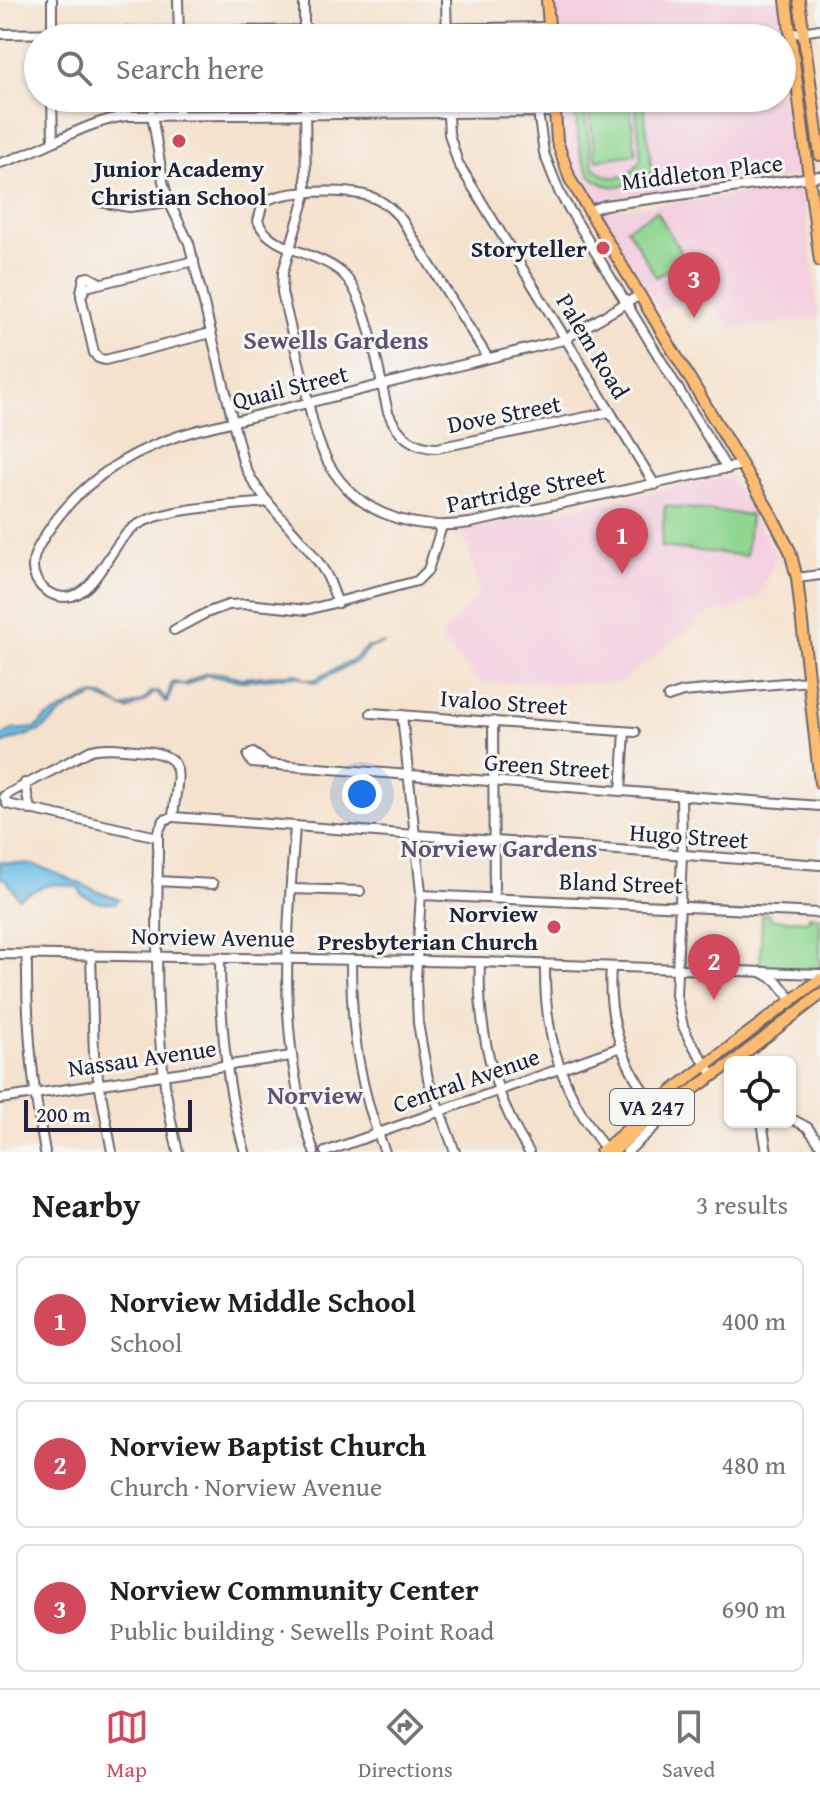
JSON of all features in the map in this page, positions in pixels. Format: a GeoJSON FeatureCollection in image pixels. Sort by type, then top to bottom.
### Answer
{"type":"FeatureCollection","features":[{"type":"Feature","properties":{"kind":"main road"},"geometry":{"type":"LineString","coordinates":[[547,0],[548,24]]}},
{"type":"Feature","properties":{"kind":"main road"},"geometry":{"type":"LineString","coordinates":[[786,0],[789,24]]}},
{"type":"Feature","properties":{"kind":"main road"},"geometry":{"type":"LineString","coordinates":[[799,0],[820,155]]}},
{"type":"Feature","properties":{"kind":"main road"},"geometry":{"type":"LineString","coordinates":[[796,68],[815,177],[820,261]]}},
{"type":"Feature","properties":{"kind":"main road"},"geometry":{"type":"LineString","coordinates":[[555,112],[557,141],[564,164],[782,535],[797,578],[820,783]]}},
{"type":"Feature","properties":{"kind":"main road","name":"VA 247"},"geometry":{"type":"LineString","coordinates":[[606,1151],[706,1065],[820,976]]}},
{"type":"Feature","properties":{"kind":"main road","name":"VA 247"},"geometry":{"type":"LineString","coordinates":[[742,1056],[815,1002],[820,995]]}},
{"type":"Feature","properties":{"kind":"main road","name":"VA 247"},"geometry":{"type":"LineString","coordinates":[[657,1108],[724,1069]]}},
{"type":"Feature","properties":{"kind":"street"},"geometry":{"type":"LineString","coordinates":[[52,0],[52,24]]}},
{"type":"Feature","properties":{"kind":"street"},"geometry":{"type":"LineString","coordinates":[[178,0],[179,24]]}},
{"type":"Feature","properties":{"kind":"street"},"geometry":{"type":"LineString","coordinates":[[304,0],[304,24]]}},
{"type":"Feature","properties":{"kind":"street"},"geometry":{"type":"LineString","coordinates":[[446,0],[447,24]]}},
{"type":"Feature","properties":{"kind":"street"},"geometry":{"type":"LineString","coordinates":[[796,33],[820,29]]}},
{"type":"Feature","properties":{"kind":"street"},"geometry":{"type":"LineString","coordinates":[[0,34],[24,35]]}},
{"type":"Feature","properties":{"kind":"street"},"geometry":{"type":"LineString","coordinates":[[52,112],[53,141]]}},
{"type":"Feature","properties":{"kind":"street"},"geometry":{"type":"LineString","coordinates":[[538,112],[544,153],[554,182],[727,469]]}},
{"type":"Feature","properties":{"kind":"street"},"geometry":{"type":"LineString","coordinates":[[0,163],[103,121],[152,114],[555,112]]}},
{"type":"Feature","properties":{"kind":"street","name":"Palem Road"},"geometry":{"type":"LineString","coordinates":[[448,113],[451,145],[458,163],[655,485]]}},
{"type":"Feature","properties":{"kind":"street"},"geometry":{"type":"LineString","coordinates":[[152,114],[156,148],[169,202],[186,235],[194,261],[247,472],[324,571],[338,603]]}},
{"type":"Feature","properties":{"kind":"street","name":"Partridge Street"},"geometry":{"type":"LineString","coordinates":[[305,115],[306,194],[283,272],[282,292],[324,455],[354,495],[391,518],[442,526],[470,523],[742,465]]}},
{"type":"Feature","properties":{"kind":"street","name":"Middleton Place"},"geometry":{"type":"LineString","coordinates":[[590,210],[605,205],[815,177]]}},
{"type":"Feature","properties":{"kind":"street","name":"Dove Street"},"geometry":{"type":"LineString","coordinates":[[306,194],[280,194],[267,200],[260,207],[258,221],[262,231],[271,239],[329,264],[351,283],[360,302],[388,412],[395,428],[412,443],[430,448],[610,412]]}},
{"type":"Feature","properties":{"kind":"street"},"geometry":{"type":"LineString","coordinates":[[306,194],[360,194],[378,200],[393,210],[488,358]]}},
{"type":"Feature","properties":{"kind":"street"},"geometry":{"type":"LineString","coordinates":[[100,202],[129,207],[169,202]]}},
{"type":"Feature","properties":{"kind":"street"},"geometry":{"type":"LineString","coordinates":[[194,261],[100,283],[93,278],[84,278],[81,293],[94,353],[101,359],[211,333]]}},
{"type":"Feature","properties":{"kind":"street","name":"Quail Street"},"geometry":{"type":"LineString","coordinates":[[268,502],[164,514],[146,520],[124,535],[86,588],[71,596],[48,592],[38,584],[33,571],[36,550],[65,506],[86,486],[132,456],[180,435],[565,339],[640,295]]}},
{"type":"Feature","properties":{"kind":"street"},"geometry":{"type":"LineString","coordinates":[[174,630],[228,605],[296,610],[338,603],[420,579],[428,570],[442,526]]}},
{"type":"Feature","properties":{"kind":"street"},"geometry":{"type":"LineString","coordinates":[[797,578],[820,575]]}},
{"type":"Feature","properties":{"kind":"street"},"geometry":{"type":"LineString","coordinates":[[668,697],[683,692],[809,681]]}},
{"type":"Feature","properties":{"kind":"street","name":"Ivaloo Street"},"geometry":{"type":"LineString","coordinates":[[371,713],[635,732]]}},
{"type":"Feature","properties":{"kind":"street"},"geometry":{"type":"LineString","coordinates":[[402,715],[421,895],[416,1008],[426,1072],[455,1152]]}},
{"type":"Feature","properties":{"kind":"street"},"geometry":{"type":"LineString","coordinates":[[493,721],[494,898]]}},
{"type":"Feature","properties":{"kind":"street"},"geometry":{"type":"LineString","coordinates":[[621,791],[625,732]]}},
{"type":"Feature","properties":{"kind":"street"},"geometry":{"type":"LineString","coordinates":[[158,837],[30,810],[7,804],[3,799],[5,793],[97,748],[160,752],[172,759],[176,768],[173,817],[161,825],[158,837],[156,1011],[162,1075],[178,1152]]}},
{"type":"Feature","properties":{"kind":"street","name":"Green Street"},"geometry":{"type":"LineString","coordinates":[[270,765],[820,806]]}},
{"type":"Feature","properties":{"kind":"street"},"geometry":{"type":"LineString","coordinates":[[25,783],[30,810]]}},
{"type":"Feature","properties":{"kind":"street"},"geometry":{"type":"LineString","coordinates":[[681,796],[682,855],[676,995],[683,1026],[714,1076]]}},
{"type":"Feature","properties":{"kind":"street","name":"Hugo Street"},"geometry":{"type":"LineString","coordinates":[[173,817],[820,865]]}},
{"type":"Feature","properties":{"kind":"street"},"geometry":{"type":"LineString","coordinates":[[295,826],[285,958],[286,1007],[299,1101],[314,1152]]}},
{"type":"Feature","properties":{"kind":"street"},"geometry":{"type":"LineString","coordinates":[[157,881],[213,884]]}},
{"type":"Feature","properties":{"kind":"street"},"geometry":{"type":"LineString","coordinates":[[291,889],[360,891]]}},
{"type":"Feature","properties":{"kind":"street","name":"Bland Street"},"geometry":{"type":"LineString","coordinates":[[421,895],[820,913]]}},
{"type":"Feature","properties":{"kind":"street","name":"Norview Avenue"},"geometry":{"type":"LineString","coordinates":[[0,954],[480,962],[820,976]]}},
{"type":"Feature","properties":{"kind":"street"},"geometry":{"type":"LineString","coordinates":[[27,954],[28,1032],[45,1152]]}},
{"type":"Feature","properties":{"kind":"street"},"geometry":{"type":"LineString","coordinates":[[91,955],[92,1028],[98,1085],[112,1152]]}},
{"type":"Feature","properties":{"kind":"street"},"geometry":{"type":"LineString","coordinates":[[220,957],[221,1027],[226,1066],[245,1152]]}},
{"type":"Feature","properties":{"kind":"street"},"geometry":{"type":"LineString","coordinates":[[351,960],[357,1057],[362,1084],[385,1152]]}},
{"type":"Feature","properties":{"kind":"street"},"geometry":{"type":"LineString","coordinates":[[480,962],[482,1023],[488,1054],[499,1090],[529,1152]]}},
{"type":"Feature","properties":{"kind":"street"},"geometry":{"type":"LineString","coordinates":[[545,965],[549,1030],[559,1069],[583,1118],[606,1151]]}},
{"type":"Feature","properties":{"kind":"street"},"geometry":{"type":"LineString","coordinates":[[611,967],[612,1010],[621,1047],[632,1072],[657,1108]]}},
{"type":"Feature","properties":{"kind":"street"},"geometry":{"type":"LineString","coordinates":[[762,973],[777,981],[792,1000]]}},
{"type":"Feature","properties":{"kind":"street","name":"Central Avenue"},"geometry":{"type":"LineString","coordinates":[[325,1152],[621,1047]]}},
{"type":"Feature","properties":{"kind":"street","name":"Nassau Avenue"},"geometry":{"type":"LineString","coordinates":[[0,1099],[291,1056]]}},
{"type":"Feature","properties":{"kind":"street"},"geometry":{"type":"LineString","coordinates":[[627,1152],[699,1086]]}},
{"type":"Feature","properties":{"kind":"street"},"geometry":{"type":"LineString","coordinates":[[796,1121],[807,1127],[820,1144]]}},
{"type":"Feature","properties":{"kind":"street"},"geometry":{"type":"LineString","coordinates":[[763,1128],[767,1152]]}},
{"type":"Feature","properties":{"kind":"shaded area"},"geometry":{"type":"Polygon","coordinates":[[[551,0],[780,0],[783,24],[553,24],[551,0]]]}},
{"type":"Feature","properties":{"kind":"shaded area"},"geometry":{"type":"Polygon","coordinates":[[[560,112],[794,112],[802,175],[589,203],[571,171],[560,112]]]}},
{"type":"Feature","properties":{"kind":"shaded area"},"geometry":{"type":"Polygon","coordinates":[[[802,187],[819,319],[728,329],[711,283],[662,313],[599,212],[802,187]]]}},
{"type":"Feature","properties":{"kind":"shaded area"},"geometry":{"type":"Polygon","coordinates":[[[730,476],[776,555],[759,596],[723,614],[723,609],[710,614],[618,683],[481,683],[440,639],[481,592],[463,531],[730,476]]]}},
{"type":"Feature","properties":{"kind":"green space"},"geometry":{"type":"Polygon","coordinates":[[[575,112],[584,112],[593,166],[613,177],[626,175],[641,158],[636,112],[645,112],[652,173],[645,174],[644,171],[630,183],[621,186],[599,182],[584,163],[575,112]]]}},
{"type":"Feature","properties":{"kind":"green space"},"geometry":{"type":"Polygon","coordinates":[[[589,112],[631,112],[636,154],[596,160],[589,112]]]}},
{"type":"Feature","properties":{"kind":"green space"},"geometry":{"type":"Polygon","coordinates":[[[657,211],[685,259],[656,277],[627,228],[657,211]]]}},
{"type":"Feature","properties":{"kind":"green space"},"geometry":{"type":"Polygon","coordinates":[[[665,506],[750,515],[746,556],[661,547],[665,506]]]}},
{"type":"Feature","properties":{"kind":"green space"},"geometry":{"type":"Polygon","coordinates":[[[762,914],[769,914],[770,919],[808,921],[809,916],[820,917],[820,967],[811,970],[760,965],[762,914]]]}},
{"type":"Feature","properties":{"kind":"water"},"geometry":{"type":"Polygon","coordinates":[[[385,643],[369,648],[358,661],[315,683],[296,676],[242,681],[206,675],[186,686],[174,684],[167,703],[158,693],[154,693],[144,702],[128,710],[96,696],[70,707],[40,731],[0,744],[0,736],[12,730],[36,728],[44,719],[90,695],[103,696],[124,708],[143,701],[151,692],[160,692],[166,700],[172,682],[184,684],[206,673],[242,678],[296,673],[314,680],[353,660],[366,648],[385,643]]]}},
{"type":"Feature","properties":{"kind":"water"},"geometry":{"type":"Polygon","coordinates":[[[0,861],[37,866],[119,899],[115,903],[100,903],[82,895],[79,888],[62,884],[41,888],[18,898],[7,880],[0,877],[0,861]]]}},
{"type":"Feature","properties":{"kind":"place","name":"Junior Academy Christian School"},"geometry":{"type":"Point","coordinates":[179,141]}},
{"type":"Feature","properties":{"kind":"place","name":"Storyteller"},"geometry":{"type":"Point","coordinates":[603,248]}},
{"type":"Feature","properties":{"kind":"place","name":"Norview Community Center"},"geometry":{"type":"Point","coordinates":[694,318]}},
{"type":"Feature","properties":{"kind":"place","name":"Norview Middle School"},"geometry":{"type":"Point","coordinates":[622,574]}},
{"type":"Feature","properties":{"kind":"place","name":"Norview Presbyterian Church"},"geometry":{"type":"Point","coordinates":[554,927]}},
{"type":"Feature","properties":{"kind":"place","name":"Norview Baptist Church"},"geometry":{"type":"Point","coordinates":[714,1000]}},
{"type":"Feature","properties":{"kind":"district","name":"Sewells Gardens"},"geometry":{"type":"Point","coordinates":[336,339]}},
{"type":"Feature","properties":{"kind":"district","name":"Norview Gardens"},"geometry":{"type":"Point","coordinates":[499,847]}},
{"type":"Feature","properties":{"kind":"district","name":"Norview"},"geometry":{"type":"Point","coordinates":[315,1094]}}]}
